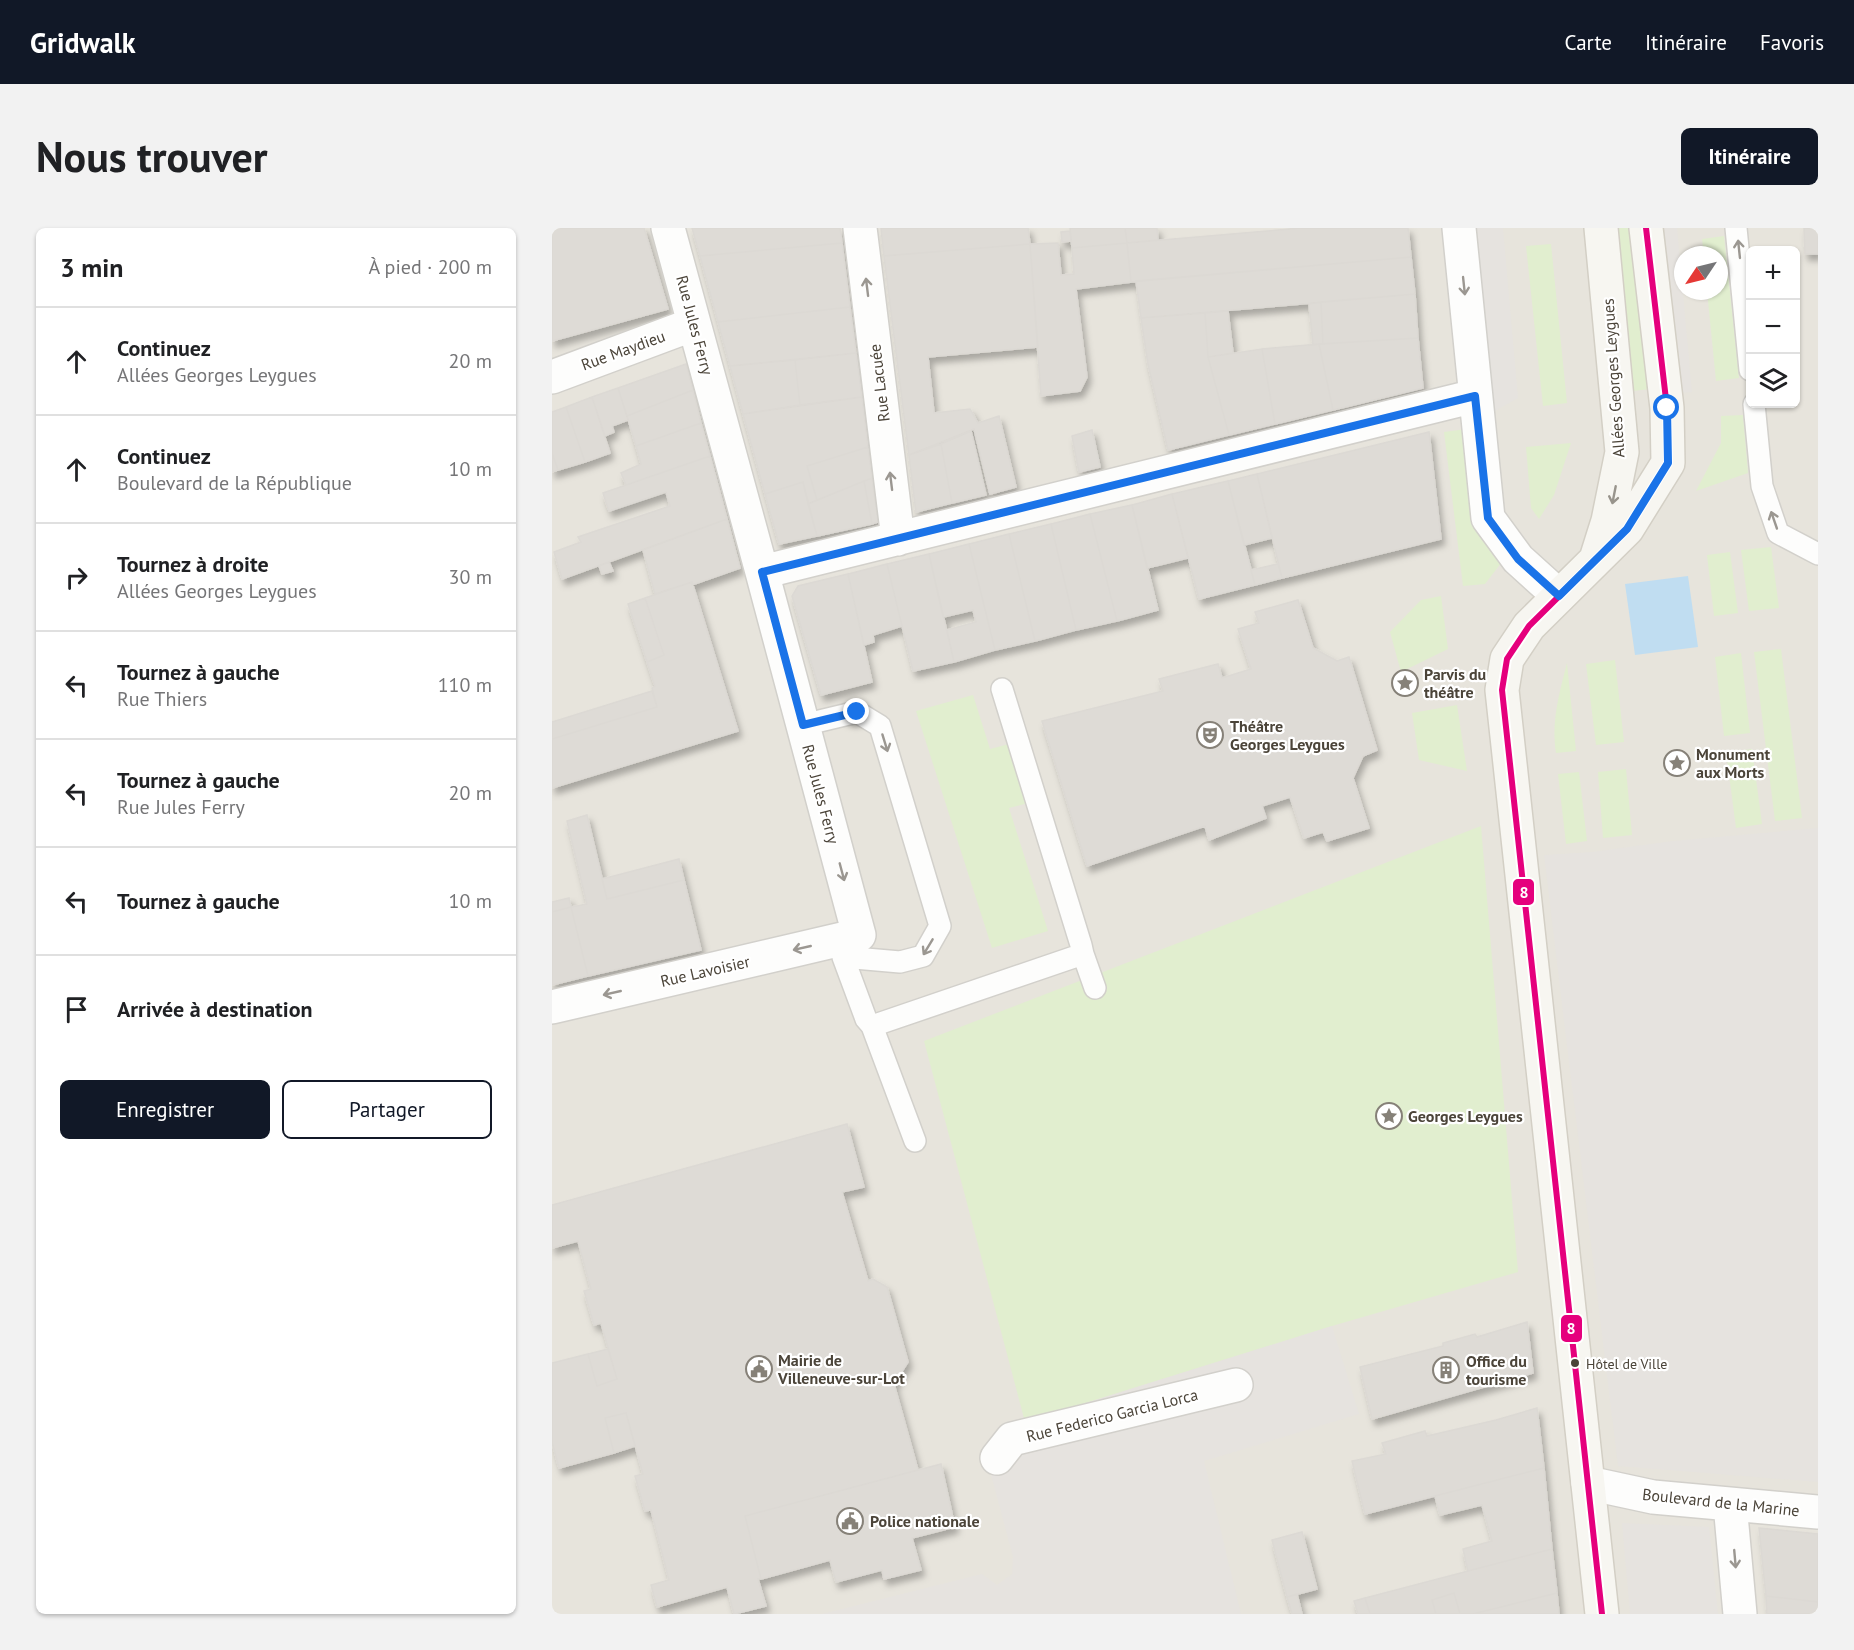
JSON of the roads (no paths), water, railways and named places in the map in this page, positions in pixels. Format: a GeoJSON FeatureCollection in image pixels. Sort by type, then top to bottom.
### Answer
{"type":"FeatureCollection","features":[{"type":"Feature","properties":{"kind":"main road","name":"Allées Georges Leygues"},"geometry":{"type":"LineString","coordinates":[[1596,560],[1608,521],[1622,452],[1601,228]]}},
{"type":"Feature","properties":{"kind":"main road"},"geometry":{"type":"LineString","coordinates":[[1602,1614],[1502,690],[1507,659],[1529,626],[1627,529],[1668,463],[1667,408],[1646,228]]}},
{"type":"Feature","properties":{"kind":"street","name":"Rue Jules Ferry"},"geometry":{"type":"LineString","coordinates":[[668,228],[803,725],[851,946]]}},
{"type":"Feature","properties":{"kind":"street","name":"Rue Lacuée"},"geometry":{"type":"LineString","coordinates":[[860,228],[898,539]]}},
{"type":"Feature","properties":{"kind":"street"},"geometry":{"type":"LineString","coordinates":[[1459,228],[1488,518],[1518,559],[1559,596]]}},
{"type":"Feature","properties":{"kind":"street","name":"Rue Maydieu"},"geometry":{"type":"LineString","coordinates":[[552,377],[694,324]]}},
{"type":"Feature","properties":{"kind":"street"},"geometry":{"type":"LineString","coordinates":[[762,572],[1475,396]]}},
{"type":"Feature","properties":{"kind":"street","name":"Rue Lavoisier"},"geometry":{"type":"LineString","coordinates":[[552,1007],[851,946]]}},
{"type":"Feature","properties":{"kind":"street","name":"Rue Federico Garcia Lorca"},"geometry":{"type":"LineString","coordinates":[[996,1458],[1012,1439],[1236,1385]]}},
{"type":"Feature","properties":{"kind":"street","name":"Boulevard de la Marine"},"geometry":{"type":"LineString","coordinates":[[1588,1483],[1653,1497],[1818,1512]]}},
{"type":"Feature","properties":{"kind":"street"},"geometry":{"type":"LineString","coordinates":[[1730,1504],[1740,1614]]}},
{"type":"Feature","properties":{"kind":"lane"},"geometry":{"type":"LineString","coordinates":[[1737,228],[1749,354]]}},
{"type":"Feature","properties":{"kind":"lane"},"geometry":{"type":"LineString","coordinates":[[1754,408],[1762,486],[1778,533],[1818,554]]}},
{"type":"Feature","properties":{"kind":"lane"},"geometry":{"type":"LineString","coordinates":[[1002,689],[1095,988]]}},
{"type":"Feature","properties":{"kind":"lane"},"geometry":{"type":"LineString","coordinates":[[803,725],[857,712],[880,726],[940,926],[924,956],[900,962],[851,946]]}},
{"type":"Feature","properties":{"kind":"lane","name":"Rue Jules Ferry"},"geometry":{"type":"LineString","coordinates":[[851,946],[866,1019],[872,1026],[915,1141]]}},
{"type":"Feature","properties":{"kind":"lane"},"geometry":{"type":"LineString","coordinates":[[872,1026],[1083,954]]}},
{"type":"Feature","properties":{"kind":"water"},"geometry":{"type":"Polygon","coordinates":[[[1688,576],[1698,647],[1635,655],[1625,584],[1688,576]]]}},
{"type":"Feature","properties":{"kind":"place","name":"Parvis du théâtre"},"geometry":{"type":"Point","coordinates":[1405,683]}},
{"type":"Feature","properties":{"kind":"place","name":"Théâtre Georges Leygues"},"geometry":{"type":"Point","coordinates":[1210,735]}},
{"type":"Feature","properties":{"kind":"place","name":"Monument aux Morts"},"geometry":{"type":"Point","coordinates":[1677,763]}},
{"type":"Feature","properties":{"kind":"place","name":"Georges Leygues"},"geometry":{"type":"Point","coordinates":[1389,1116]}},
{"type":"Feature","properties":{"kind":"place","name":"Hôtel de Ville"},"geometry":{"type":"Point","coordinates":[1575,1363]}},
{"type":"Feature","properties":{"kind":"place","name":"Mairie de Villeneuve-sur-Lot"},"geometry":{"type":"Point","coordinates":[759,1369]}},
{"type":"Feature","properties":{"kind":"place","name":"Office du tourisme"},"geometry":{"type":"Point","coordinates":[1446,1370]}},
{"type":"Feature","properties":{"kind":"place","name":"Police nationale"},"geometry":{"type":"Point","coordinates":[850,1521]}}]}
